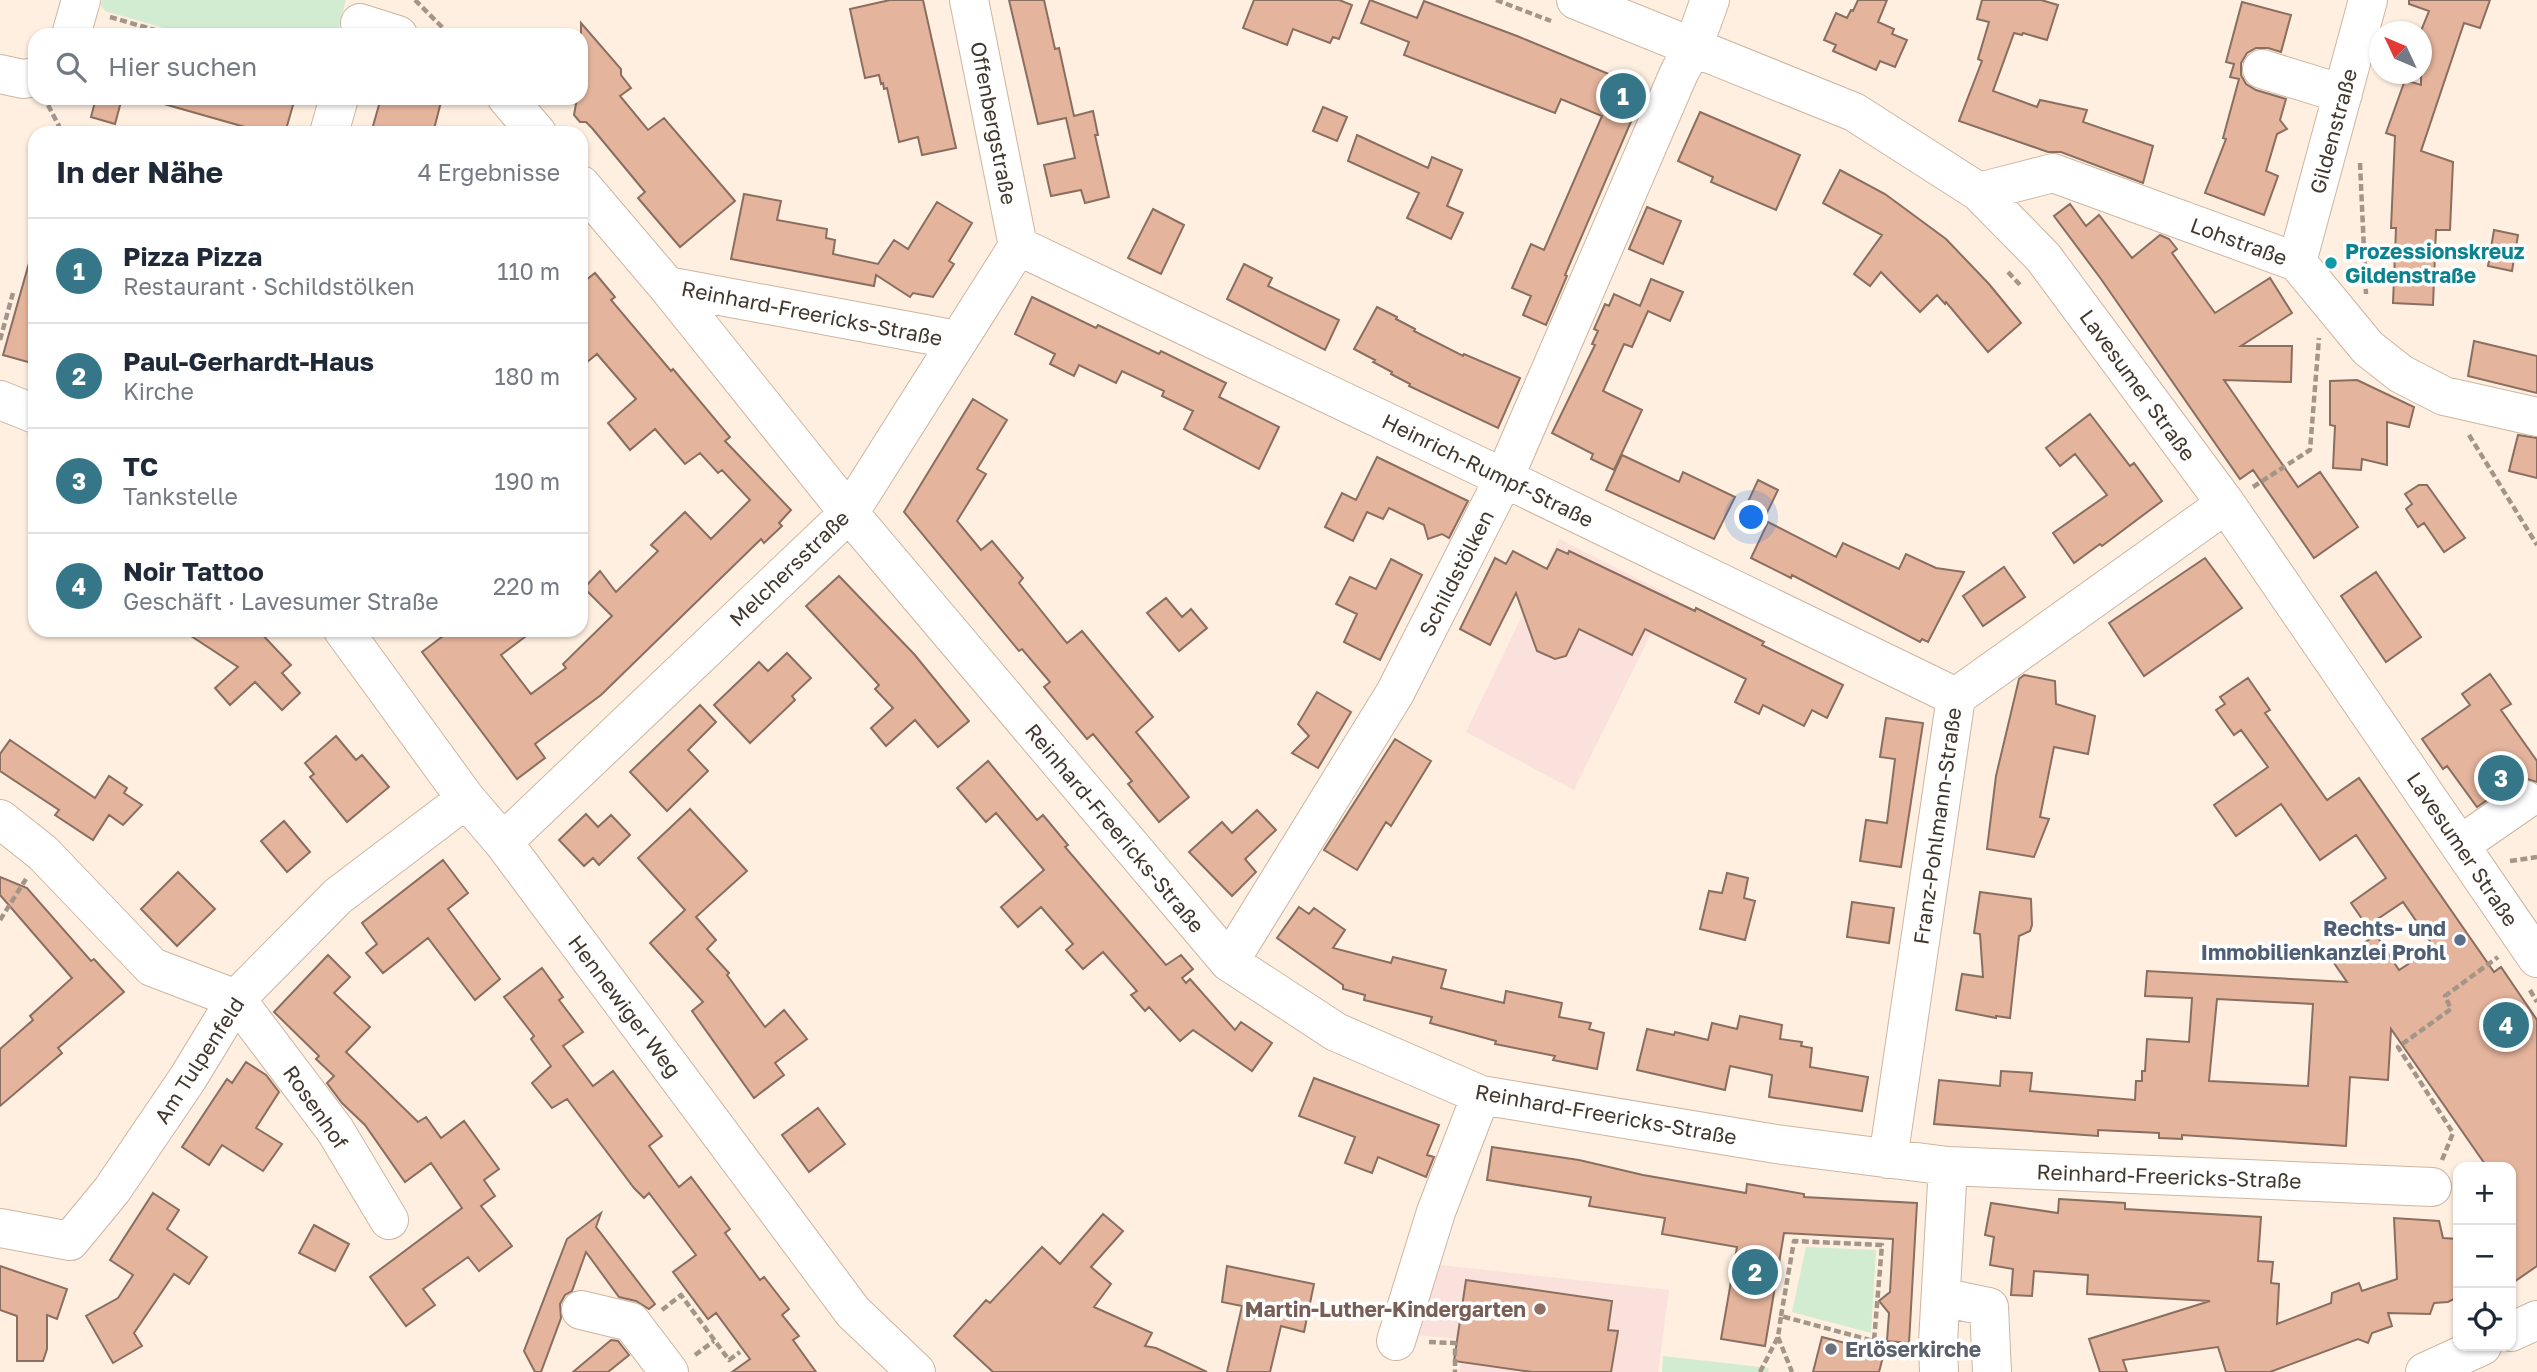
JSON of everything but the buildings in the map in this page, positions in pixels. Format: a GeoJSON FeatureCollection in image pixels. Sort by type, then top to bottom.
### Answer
{"type":"FeatureCollection","features":[{"type":"Feature","properties":{"kind":"street","name":"Offenbergstraße"},"geometry":{"type":"LineString","coordinates":[[969,0],[1018,246]]}},
{"type":"Feature","properties":{"kind":"street","name":"Schildstölken"},"geometry":{"type":"LineString","coordinates":[[1228,962],[1395,693],[1504,478],[1679,73],[1693,47],[1710,0]]}},
{"type":"Feature","properties":{"kind":"street","name":"Gildenstraße"},"geometry":{"type":"LineString","coordinates":[[2297,262],[2368,0]]}},
{"type":"Feature","properties":{"kind":"street","name":"Lavesumer Straße"},"geometry":{"type":"LineString","coordinates":[[1568,12],[1693,47],[1854,112],[1979,192],[2043,257],[2226,504],[2531,950]]}},
{"type":"Feature","properties":{"kind":"street"},"geometry":{"type":"LineString","coordinates":[[361,19],[382,28]]}},
{"type":"Feature","properties":{"kind":"street"},"geometry":{"type":"LineString","coordinates":[[2262,69],[2343,94]]}},
{"type":"Feature","properties":{"kind":"street"},"geometry":{"type":"LineString","coordinates":[[0,74],[28,78]]}},
{"type":"Feature","properties":{"kind":"street"},"geometry":{"type":"LineString","coordinates":[[331,126],[337,105]]}},
{"type":"Feature","properties":{"kind":"street"},"geometry":{"type":"LineString","coordinates":[[513,105],[531,126]]}},
{"type":"Feature","properties":{"kind":"street","name":"Lohstraße"},"geometry":{"type":"LineString","coordinates":[[1979,192],[2053,173],[2297,262],[2368,348],[2401,374],[2444,396],[2537,417]]}},
{"type":"Feature","properties":{"kind":"street","name":"Reinhard-Freericks-Straße"},"geometry":{"type":"LineString","coordinates":[[588,193],[667,286],[849,513],[1228,962],[1336,1031],[1481,1095],[1776,1144],[1948,1166],[2432,1187]]}},
{"type":"Feature","properties":{"kind":"street","name":"Melchersstraße"},"geometry":{"type":"LineString","coordinates":[[503,842],[849,513],[1018,246]]}},
{"type":"Feature","properties":{"kind":"street","name":"Heinrich-Rumpf-Straße"},"geometry":{"type":"LineString","coordinates":[[1018,246],[1956,697]]}},
{"type":"Feature","properties":{"kind":"street","name":"Reinhard-Freericks-Straße"},"geometry":{"type":"LineString","coordinates":[[667,286],[957,340]]}},
{"type":"Feature","properties":{"kind":"street"},"geometry":{"type":"LineString","coordinates":[[0,400],[28,411]]}},
{"type":"Feature","properties":{"kind":"street","name":"Franz-Pohlmann-Straße"},"geometry":{"type":"LineString","coordinates":[[1888,1159],[1956,697],[2226,504]]}},
{"type":"Feature","properties":{"kind":"street","name":"Hennewiger Weg"},"geometry":{"type":"LineString","coordinates":[[348,637],[466,799],[503,842],[853,1312],[916,1372]]}},
{"type":"Feature","properties":{"kind":"street","name":"Am Tulpenfeld"},"geometry":{"type":"LineString","coordinates":[[0,1228],[70,1241],[112,1190],[188,1078],[236,999],[338,896],[466,799]]}},
{"type":"Feature","properties":{"kind":"street"},"geometry":{"type":"LineString","coordinates":[[2460,845],[2525,800]]}},
{"type":"Feature","properties":{"kind":"street"},"geometry":{"type":"LineString","coordinates":[[0,819],[43,853],[152,967],[236,999]]}},
{"type":"Feature","properties":{"kind":"street","name":"Rosenhof"},"geometry":{"type":"LineString","coordinates":[[236,999],[335,1130],[389,1220]]}},
{"type":"Feature","properties":{"kind":"street"},"geometry":{"type":"LineString","coordinates":[[1396,1341],[1436,1212],[1481,1095]]}},
{"type":"Feature","properties":{"kind":"street"},"geometry":{"type":"LineString","coordinates":[[1938,1365],[1948,1166]]}},
{"type":"Feature","properties":{"kind":"street"},"geometry":{"type":"LineString","coordinates":[[1941,1297],[1989,1307],[1992,1372]]}},
{"type":"Feature","properties":{"kind":"street"},"geometry":{"type":"LineString","coordinates":[[581,1310],[631,1322],[669,1372]]}},
{"type":"Feature","properties":{"kind":"street"},"geometry":{"type":"LineString","coordinates":[[2516,1330],[2537,1320]]}},
{"type":"Feature","properties":{"kind":"street"},"geometry":{"type":"LineString","coordinates":[[2425,1372],[2471,1351]]}},
{"type":"Feature","properties":{"kind":"path"},"geometry":{"type":"LineString","coordinates":[[415,0],[443,28]]}},
{"type":"Feature","properties":{"kind":"path"},"geometry":{"type":"LineString","coordinates":[[1496,0],[1568,12]]}},
{"type":"Feature","properties":{"kind":"path"},"geometry":{"type":"LineString","coordinates":[[77,14],[140,28]]}},
{"type":"Feature","properties":{"kind":"path"},"geometry":{"type":"LineString","coordinates":[[48,105],[59,126]]}},
{"type":"Feature","properties":{"kind":"path"},"geometry":{"type":"LineString","coordinates":[[2359,154],[2368,348]]}},
{"type":"Feature","properties":{"kind":"path"},"geometry":{"type":"LineString","coordinates":[[2005,268],[2029,295]]}},
{"type":"Feature","properties":{"kind":"path"},"geometry":{"type":"LineString","coordinates":[[0,340],[13,293]]}},
{"type":"Feature","properties":{"kind":"path"},"geometry":{"type":"LineString","coordinates":[[2226,504],[2310,450],[2317,344],[2332,304]]}},
{"type":"Feature","properties":{"kind":"path"},"geometry":{"type":"LineString","coordinates":[[2444,396],[2537,545]]}},
{"type":"Feature","properties":{"kind":"path"},"geometry":{"type":"LineString","coordinates":[[0,920],[43,853]]}},
{"type":"Feature","properties":{"kind":"path"},"geometry":{"type":"LineString","coordinates":[[2432,1187],[2453,1133],[2398,1047],[2451,1009],[2445,996],[2531,950],[2537,1002]]}},
{"type":"Feature","properties":{"kind":"path"},"geometry":{"type":"LineString","coordinates":[[1760,1372],[1778,1337],[1794,1241],[1882,1245],[1874,1342]]}},
{"type":"Feature","properties":{"kind":"path"},"geometry":{"type":"LineString","coordinates":[[637,1329],[681,1296],[729,1360],[740,1352]]}},
{"type":"Feature","properties":{"kind":"path"},"geometry":{"type":"LineString","coordinates":[[1781,1316],[1874,1342],[1938,1365]]}},
{"type":"Feature","properties":{"kind":"path"},"geometry":{"type":"LineString","coordinates":[[1778,1337],[1792,1372]]}},
{"type":"Feature","properties":{"kind":"path"},"geometry":{"type":"LineString","coordinates":[[1396,1341],[1455,1343],[1455,1372]]}},
{"type":"Feature","properties":{"kind":"shaded area"},"geometry":{"type":"Polygon","coordinates":[[[1559,539],[1670,595],[1574,790],[1466,732],[1559,539]]]}},
{"type":"Feature","properties":{"kind":"shaded area","name":"Martin-Luther-Kindergarten"},"geometry":{"type":"Polygon","coordinates":[[[1431,1264],[1669,1290],[1658,1372],[1460,1372],[1459,1339],[1405,1334],[1431,1264]]]}},
{"type":"Feature","properties":{"kind":"green space"},"geometry":{"type":"Polygon","coordinates":[[[102,0],[346,0],[339,28],[164,28],[105,11],[101,6],[102,0]]]}},
{"type":"Feature","properties":{"kind":"green space"},"geometry":{"type":"Polygon","coordinates":[[[1806,1247],[1876,1250],[1871,1333],[1792,1312],[1806,1247]]]}},
{"type":"Feature","properties":{"kind":"green space"},"geometry":{"type":"Polygon","coordinates":[[[1663,1356],[1769,1368],[1768,1372],[1662,1372],[1663,1356]]]}},
{"type":"Feature","properties":{"kind":"place","name":"Pizza Pizza"},"geometry":{"type":"Point","coordinates":[1623,96]}},
{"type":"Feature","properties":{"kind":"place","name":"Prozessionskreuz Gildenstraße"},"geometry":{"type":"Point","coordinates":[2331,263]}},
{"type":"Feature","properties":{"kind":"place","name":"TC"},"geometry":{"type":"Point","coordinates":[2501,778]}},
{"type":"Feature","properties":{"kind":"place","name":"Rechts- und Immobilienkanzlei Prohl"},"geometry":{"type":"Point","coordinates":[2460,940]}},
{"type":"Feature","properties":{"kind":"place","name":"Noir Tattoo"},"geometry":{"type":"Point","coordinates":[2506,1025]}},
{"type":"Feature","properties":{"kind":"place","name":"Paul-Gerhardt-Haus"},"geometry":{"type":"Point","coordinates":[1755,1272]}},
{"type":"Feature","properties":{"kind":"place","name":"Martin-Luther-Kindergarten"},"geometry":{"type":"Point","coordinates":[1540,1309]}},
{"type":"Feature","properties":{"kind":"place","name":"Erlöserkirche"},"geometry":{"type":"Point","coordinates":[1831,1349]}}]}
